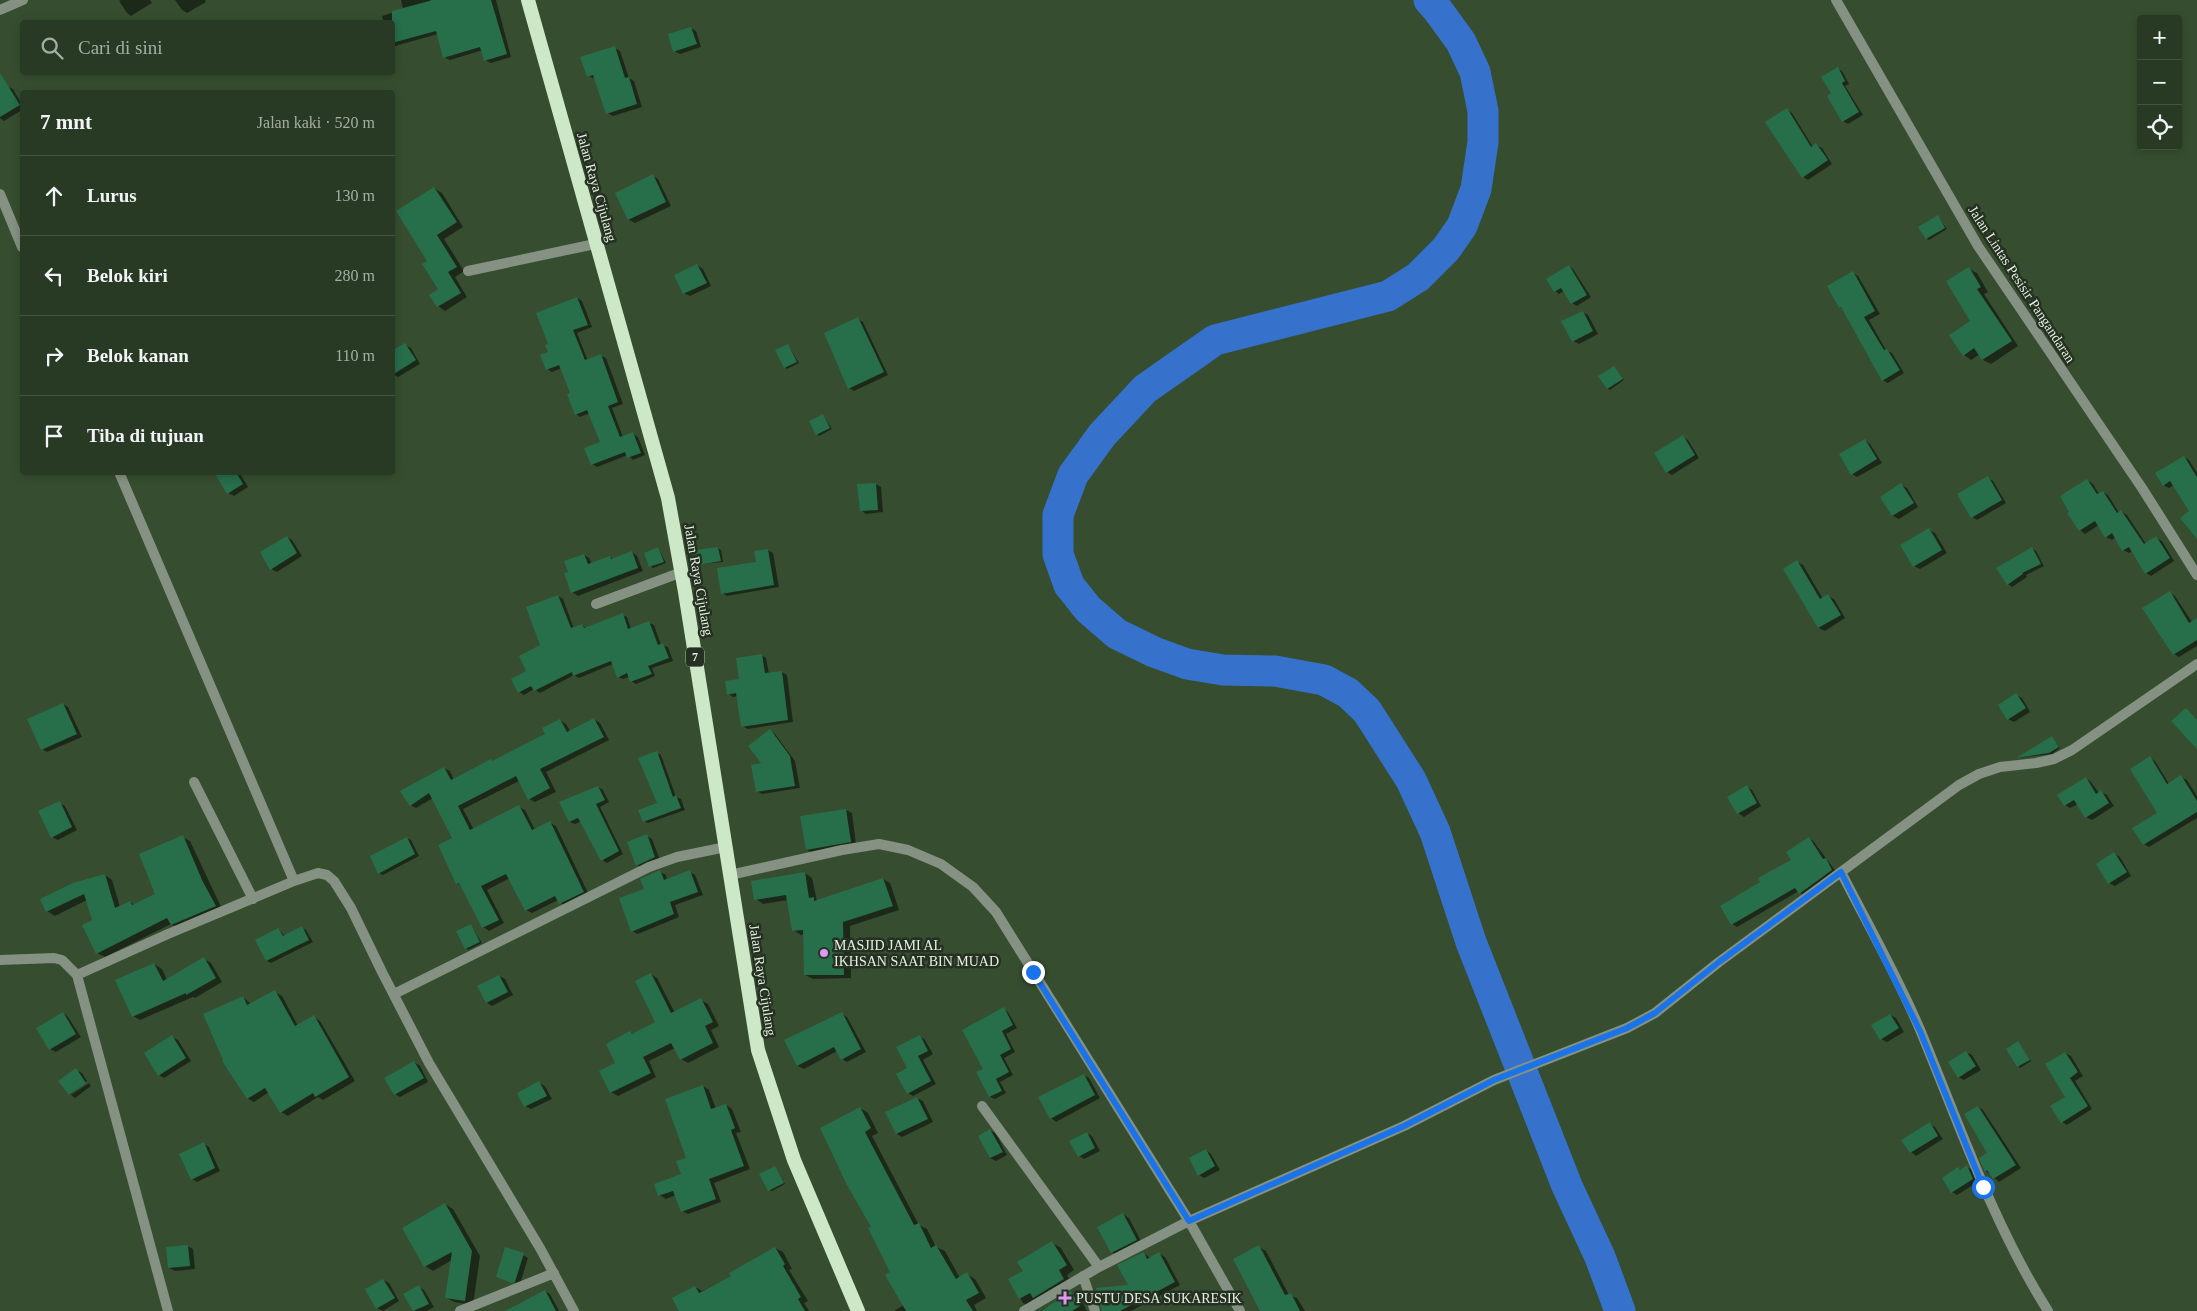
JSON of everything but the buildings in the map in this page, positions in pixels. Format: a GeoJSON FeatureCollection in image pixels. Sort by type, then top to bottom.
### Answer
{"type":"FeatureCollection","features":[{"type":"Feature","properties":{"kind":"highway","name":"Jalan Raya Cijulang"},"geometry":{"type":"LineString","coordinates":[[528,0],[668,498],[682,572],[758,1050],[794,1160],[858,1311]]}},
{"type":"Feature","properties":{"kind":"street"},"geometry":{"type":"LineString","coordinates":[[0,10],[23,0]]}},
{"type":"Feature","properties":{"kind":"street","name":"Jalan Lintas Pesisir Pangandaran"},"geometry":{"type":"LineString","coordinates":[[1836,0],[1978,246],[2137,480],[2197,575]]}},
{"type":"Feature","properties":{"kind":"street"},"geometry":{"type":"LineString","coordinates":[[0,194],[20,242]]}},
{"type":"Feature","properties":{"kind":"street"},"geometry":{"type":"LineString","coordinates":[[468,271],[596,244]]}},
{"type":"Feature","properties":{"kind":"street"},"geometry":{"type":"LineString","coordinates":[[120,475],[294,881]]}},
{"type":"Feature","properties":{"kind":"street"},"geometry":{"type":"LineString","coordinates":[[596,604],[682,572]]}},
{"type":"Feature","properties":{"kind":"street"},"geometry":{"type":"LineString","coordinates":[[1024,1311],[1099,1267],[1189,1221],[1404,1126],[1494,1080],[1627,1028],[1655,1013],[1719,962],[1959,785],[1979,774],[2000,767],[2054,759],[2072,750],[2197,664]]}},
{"type":"Feature","properties":{"kind":"street"},"geometry":{"type":"LineString","coordinates":[[194,782],[253,899]]}},
{"type":"Feature","properties":{"kind":"street"},"geometry":{"type":"LineString","coordinates":[[730,875],[842,850],[879,844],[908,850],[941,864],[973,887],[996,912],[1189,1221],[1240,1311]]}},
{"type":"Feature","properties":{"kind":"street"},"geometry":{"type":"LineString","coordinates":[[394,994],[619,880],[677,856],[726,847]]}},
{"type":"Feature","properties":{"kind":"street"},"geometry":{"type":"LineString","coordinates":[[1841,872],[1920,1031],[1983,1187],[2024,1270],[2048,1311]]}},
{"type":"Feature","properties":{"kind":"street"},"geometry":{"type":"LineString","coordinates":[[77,975],[294,881],[318,873],[327,875],[334,880],[351,908],[429,1063],[554,1273],[574,1311]]}},
{"type":"Feature","properties":{"kind":"street"},"geometry":{"type":"LineString","coordinates":[[0,960],[54,958],[62,960],[77,975],[168,1311]]}},
{"type":"Feature","properties":{"kind":"street"},"geometry":{"type":"LineString","coordinates":[[982,1106],[1099,1267]]}},
{"type":"Feature","properties":{"kind":"street"},"geometry":{"type":"LineString","coordinates":[[460,1311],[554,1273]]}},
{"type":"Feature","properties":{"kind":"street"},"geometry":{"type":"LineString","coordinates":[[1083,1276],[1095,1311]]}},
{"type":"Feature","properties":{"kind":"waterway"},"geometry":{"type":"LineString","coordinates":[[1429,0],[1461,42],[1475,72],[1483,111],[1483,142],[1476,189],[1462,226],[1446,249],[1418,277],[1388,296],[1215,340],[1145,389],[1102,435],[1073,475],[1058,515],[1058,554],[1069,585],[1088,609],[1117,634],[1154,652],[1187,664],[1223,670],[1275,671],[1324,680],[1348,693],[1367,711],[1411,780],[1435,832],[1471,942],[1567,1186],[1600,1257],[1620,1311]]}},
{"type":"Feature","properties":{"kind":"place","name":"MASJID JAMI AL IKHSAN SAAT BIN MUAD"},"geometry":{"type":"Point","coordinates":[824,953]}},
{"type":"Feature","properties":{"kind":"place","name":"PUSTU DESA SUKARESIK"},"geometry":{"type":"Point","coordinates":[1065,1298]}},
{"type":"Feature","properties":{"kind":"route"},"geometry":{"type":"LineString","coordinates":[[1033,972],[1173,1192],[1189,1221],[1404,1126],[1494,1080],[1627,1028],[1655,1013],[1675,999],[1719,962],[1841,872],[1920,1031],[1983,1187]]}}]}
